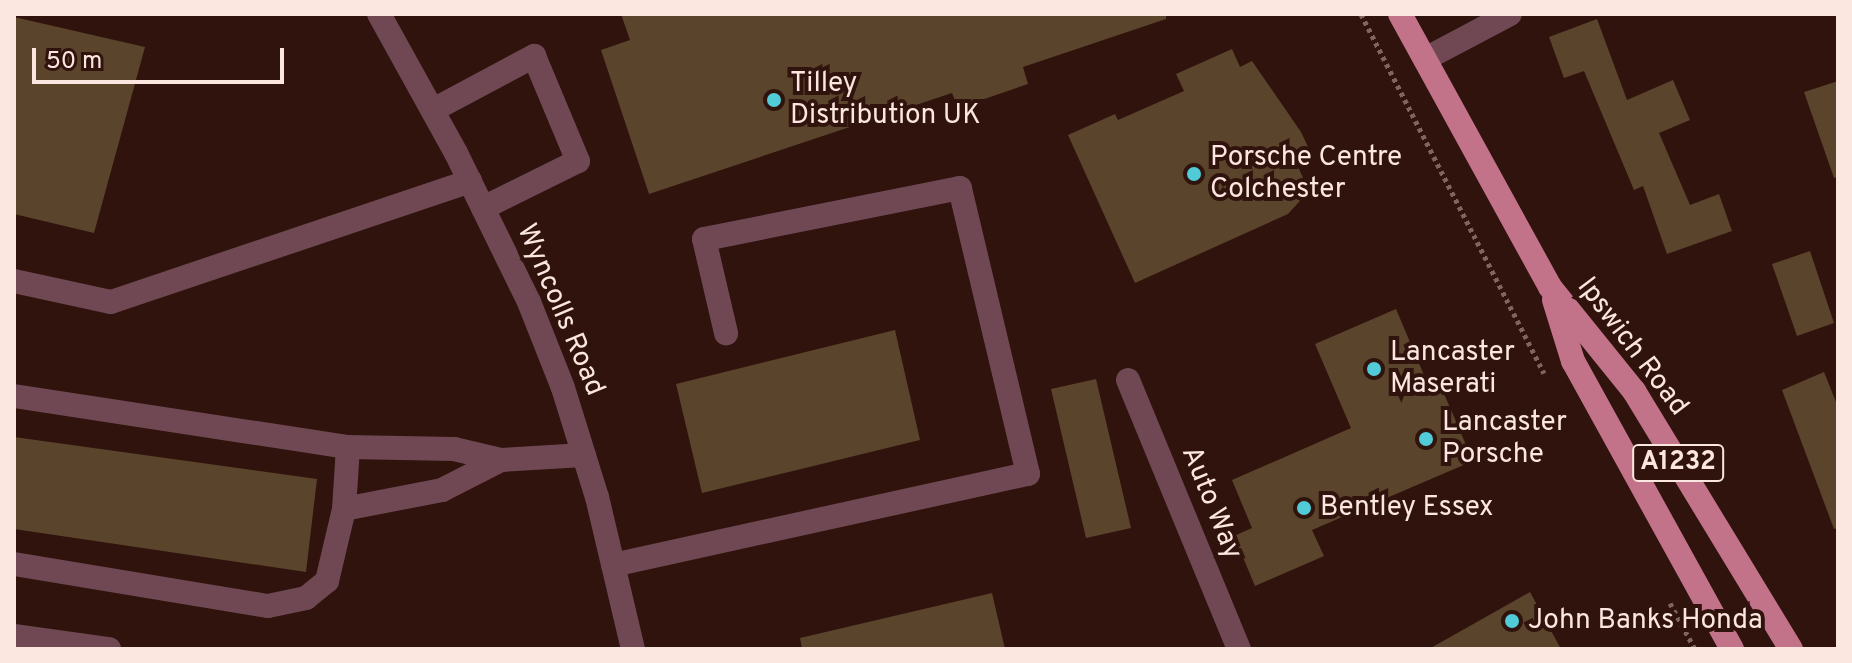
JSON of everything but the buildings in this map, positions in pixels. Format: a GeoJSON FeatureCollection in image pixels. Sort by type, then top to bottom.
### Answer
{"type":"FeatureCollection","features":[{"type":"Feature","properties":{"kind":"main road","name":"Ipswich Road"},"geometry":{"type":"LineString","coordinates":[[1400,14],[1550,287],[1634,391],[1791,649]]}},
{"type":"Feature","properties":{"kind":"main road","name":"Ipswich Road"},"geometry":{"type":"LineString","coordinates":[[1550,287],[1573,361],[1732,649]]}},
{"type":"Feature","properties":{"kind":"street","name":"Wyncolls Road"},"geometry":{"type":"LineString","coordinates":[[379,14],[470,181],[529,302],[584,455],[633,649]]}},
{"type":"Feature","properties":{"kind":"street"},"geometry":{"type":"LineString","coordinates":[[1425,59],[1510,14]]}},
{"type":"Feature","properties":{"kind":"street"},"geometry":{"type":"LineString","coordinates":[[433,110],[534,56],[578,161],[483,208]]}},
{"type":"Feature","properties":{"kind":"street"},"geometry":{"type":"LineString","coordinates":[[14,281],[111,302],[470,181]]}},
{"type":"Feature","properties":{"kind":"street"},"geometry":{"type":"LineString","coordinates":[[613,565],[1028,474],[960,188],[704,239],[726,333]]}},
{"type":"Feature","properties":{"kind":"street","name":"Auto Way"},"geometry":{"type":"LineString","coordinates":[[1128,380],[1239,649]]}},
{"type":"Feature","properties":{"kind":"street"},"geometry":{"type":"LineString","coordinates":[[14,396],[348,447],[454,449],[501,460],[584,455]]}},
{"type":"Feature","properties":{"kind":"street"},"geometry":{"type":"LineString","coordinates":[[14,564],[268,606],[306,598],[327,581],[344,509],[348,447]]}},
{"type":"Feature","properties":{"kind":"street"},"geometry":{"type":"LineString","coordinates":[[344,509],[442,490],[501,460]]}},
{"type":"Feature","properties":{"kind":"street"},"geometry":{"type":"LineString","coordinates":[[14,636],[109,649]]}},
{"type":"Feature","properties":{"kind":"path"},"geometry":{"type":"LineString","coordinates":[[1361,14],[1545,375]]}},
{"type":"Feature","properties":{"kind":"path"},"geometry":{"type":"LineString","coordinates":[[1666,596],[1695,649]]}},
{"type":"Feature","properties":{"kind":"place","name":"Tilley Distribution UK"},"geometry":{"type":"Point","coordinates":[774,100]}},
{"type":"Feature","properties":{"kind":"place","name":"Porsche Centre Colchester"},"geometry":{"type":"Point","coordinates":[1194,174]}},
{"type":"Feature","properties":{"kind":"place","name":"Lancaster Maserati"},"geometry":{"type":"Point","coordinates":[1374,369]}},
{"type":"Feature","properties":{"kind":"place","name":"Lancaster Porsche"},"geometry":{"type":"Point","coordinates":[1426,439]}},
{"type":"Feature","properties":{"kind":"place","name":"Bentley Essex"},"geometry":{"type":"Point","coordinates":[1304,508]}},
{"type":"Feature","properties":{"kind":"place","name":"John Banks Honda"},"geometry":{"type":"Point","coordinates":[1512,621]}}]}
